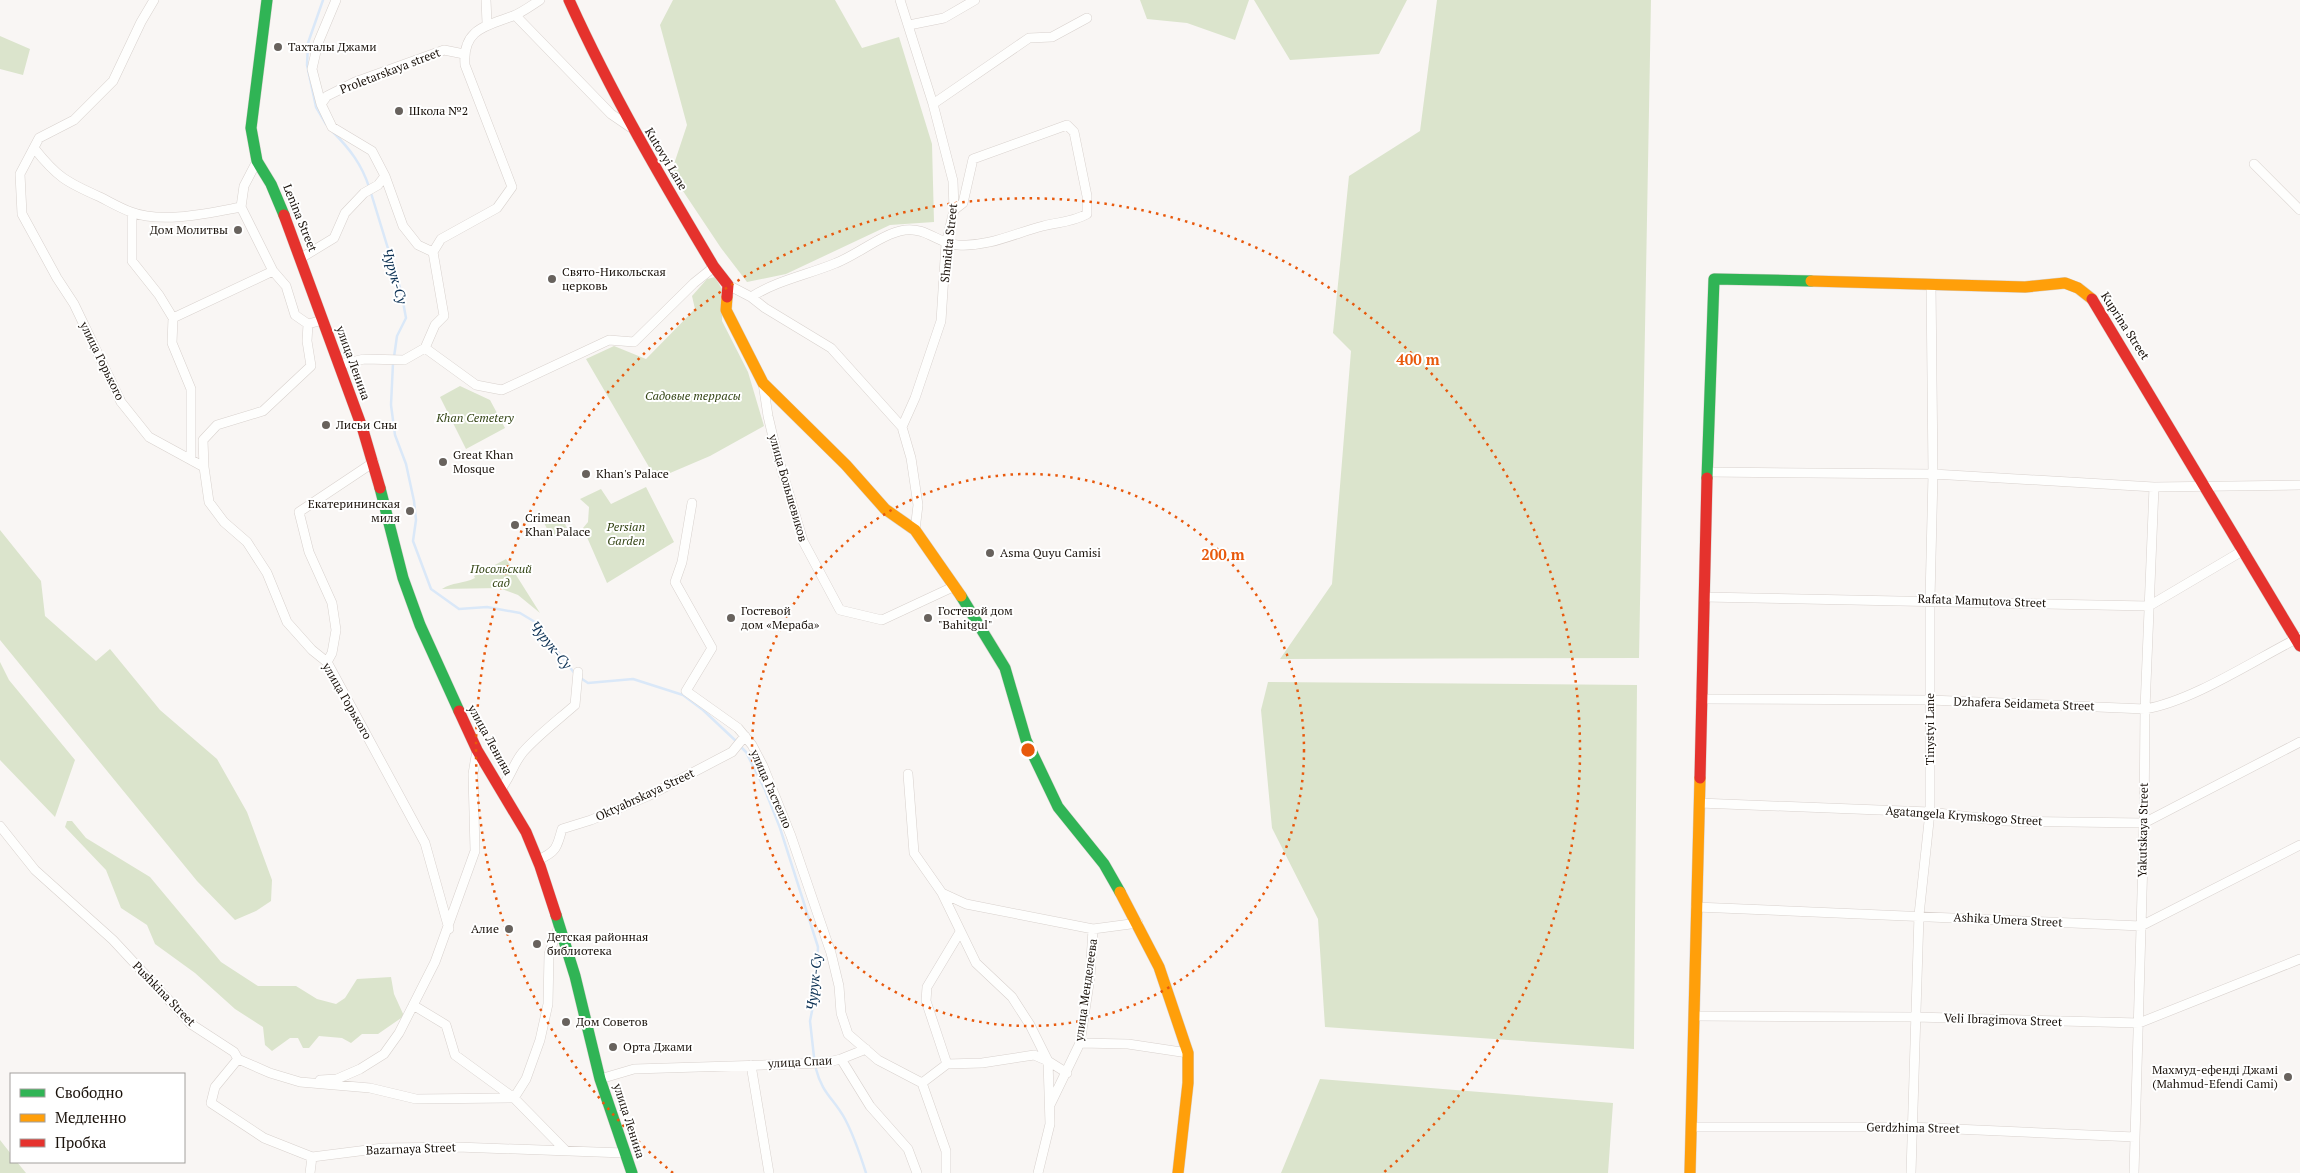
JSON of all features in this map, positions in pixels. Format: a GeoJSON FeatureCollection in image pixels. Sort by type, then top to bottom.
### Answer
{"type":"FeatureCollection","features":[{"type":"Feature","properties":{"kind":"street","name":"улица Горького"},"geometry":{"type":"LineString","coordinates":[[154,0],[141,22],[113,81],[74,120],[39,138],[20,174],[22,214],[57,278],[74,304],[121,402],[149,437],[174,452],[191,458],[204,466],[209,502],[224,522],[247,542],[267,572],[287,622],[312,650],[327,662],[425,843],[449,929]]}},
{"type":"Feature","properties":{"kind":"street","name":"Lenina Street"},"geometry":{"type":"LineString","coordinates":[[267,0],[251,128],[257,161],[272,184],[323,320]]}},
{"type":"Feature","properties":{"kind":"street"},"geometry":{"type":"LineString","coordinates":[[336,0],[318,43],[312,69],[321,104],[332,128],[372,151],[385,176],[403,226],[418,245],[433,252]]}},
{"type":"Feature","properties":{"kind":"street"},"geometry":{"type":"LineString","coordinates":[[486,0],[487,23]]}},
{"type":"Feature","properties":{"kind":"street"},"geometry":{"type":"LineString","coordinates":[[339,365],[364,359],[382,361],[404,360],[425,348],[435,325],[444,316],[433,252],[441,239],[497,208],[512,187],[468,74],[464,54],[468,40],[487,23],[515,15],[540,0]]}},
{"type":"Feature","properties":{"kind":"street"},"geometry":{"type":"LineString","coordinates":[[569,0],[590,50],[631,127]]}},
{"type":"Feature","properties":{"kind":"street","name":"Shmidta Street"},"geometry":{"type":"LineString","coordinates":[[900,0],[933,104],[953,181],[954,210],[946,244],[941,321],[915,398],[902,427]]}},
{"type":"Feature","properties":{"kind":"street"},"geometry":{"type":"LineString","coordinates":[[909,25],[944,18],[975,0]]}},
{"type":"Feature","properties":{"kind":"street","name":"Kutovyi Lane"},"geometry":{"type":"LineString","coordinates":[[515,15],[611,114],[631,127],[714,267],[728,285]]}},
{"type":"Feature","properties":{"kind":"street"},"geometry":{"type":"LineString","coordinates":[[933,104],[1029,38],[1052,37],[1086,18]]}},
{"type":"Feature","properties":{"kind":"street","name":"Proletarskaya street"},"geometry":{"type":"LineString","coordinates":[[321,104],[327,96],[355,82],[444,50],[464,54]]}},
{"type":"Feature","properties":{"kind":"street"},"geometry":{"type":"LineString","coordinates":[[752,297],[770,286],[837,263],[905,230],[929,232],[946,244],[959,245],[989,243],[1044,226],[1077,220],[1087,214],[1087,196],[1074,132],[1067,125],[973,159],[963,203],[954,210]]}},
{"type":"Feature","properties":{"kind":"street"},"geometry":{"type":"LineString","coordinates":[[34,148],[50,168],[64,181],[132,213],[174,217],[241,207]]}},
{"type":"Feature","properties":{"kind":"street"},"geometry":{"type":"LineString","coordinates":[[257,161],[244,186],[241,207],[274,271],[286,286],[295,315],[308,324],[323,320]]}},
{"type":"Feature","properties":{"kind":"street"},"geometry":{"type":"LineString","coordinates":[[2254,164],[2300,210]]}},
{"type":"Feature","properties":{"kind":"street"},"geometry":{"type":"LineString","coordinates":[[301,258],[334,238],[345,213],[364,194],[378,185],[385,176]]}},
{"type":"Feature","properties":{"kind":"street"},"geometry":{"type":"LineString","coordinates":[[132,213],[132,262],[159,295],[173,318],[172,343],[191,389],[191,458]]}},
{"type":"Feature","properties":{"kind":"street"},"geometry":{"type":"LineString","coordinates":[[425,348],[476,385],[502,390],[609,340],[634,342],[694,283],[714,267]]}},
{"type":"Feature","properties":{"kind":"street"},"geometry":{"type":"LineString","coordinates":[[173,318],[274,271]]}},
{"type":"Feature","properties":{"kind":"street","name":"Kuprina Street"},"geometry":{"type":"LineString","coordinates":[[1707,472],[1714,279],[1931,284],[1974,283],[2028,287],[2068,283],[2084,290],[2098,304],[2299,641]]}},
{"type":"Feature","properties":{"kind":"street","name":"Tinystyi Lane"},"geometry":{"type":"LineString","coordinates":[[1911,1173],[1910,1127],[1919,915],[1930,812],[1930,600],[1933,474],[1931,284]]}},
{"type":"Feature","properties":{"kind":"street"},"geometry":{"type":"LineString","coordinates":[[915,530],[918,505],[912,458],[902,427],[831,348],[765,308],[752,297],[728,285],[726,310],[763,383],[846,465],[885,509],[915,530],[955,586],[1006,668],[1026,740],[1058,807],[1104,864],[1138,923],[1159,967],[1188,1053],[1188,1083],[1178,1173]]}},
{"type":"Feature","properties":{"kind":"street","name":"улица Ленина"},"geometry":{"type":"LineString","coordinates":[[323,320],[374,462],[403,578],[420,625],[477,750],[526,832],[538,860],[560,924],[600,1079],[632,1173]]}},
{"type":"Feature","properties":{"kind":"street"},"geometry":{"type":"LineString","coordinates":[[204,466],[202,440],[217,425],[263,411],[311,366],[307,341],[308,324]]}},
{"type":"Feature","properties":{"kind":"street","name":"улица Большевиков"},"geometry":{"type":"LineString","coordinates":[[763,383],[775,444],[803,541],[840,610],[882,620],[955,586]]}},
{"type":"Feature","properties":{"kind":"street"},"geometry":{"type":"LineString","coordinates":[[327,662],[332,653],[336,630],[332,603],[309,552],[298,512],[374,462]]}},
{"type":"Feature","properties":{"kind":"street"},"geometry":{"type":"LineString","coordinates":[[1690,1173],[1707,472],[1933,474],[2154,487],[2208,488],[2300,485]]}},
{"type":"Feature","properties":{"kind":"street","name":"Yakutskaya Street"},"geometry":{"type":"LineString","coordinates":[[2134,1173],[2144,823],[2144,709],[2154,487]]}},
{"type":"Feature","properties":{"kind":"street","name":"улица Гастелло"},"geometry":{"type":"LineString","coordinates":[[692,503],[682,562],[675,582],[712,648],[694,682],[686,691],[738,728],[740,740],[763,766],[792,836],[830,953],[839,986],[841,1013],[848,1034],[866,1049]]}},
{"type":"Feature","properties":{"kind":"street"},"geometry":{"type":"LineString","coordinates":[[2149,606],[2244,550]]}},
{"type":"Feature","properties":{"kind":"street","name":"Rafata Mamutova Street"},"geometry":{"type":"LineString","coordinates":[[1704,596],[2149,606]]}},
{"type":"Feature","properties":{"kind":"street","name":"Dzhafera Seidameta Street"},"geometry":{"type":"LineString","coordinates":[[1701,699],[1930,700],[2144,709],[2162,706],[2187,696],[2299,641]]}},
{"type":"Feature","properties":{"kind":"street"},"geometry":{"type":"LineString","coordinates":[[501,789],[512,776],[514,764],[523,752],[575,705],[578,676]]}},
{"type":"Feature","properties":{"kind":"street","name":"Oktyabrskaya Street"},"geometry":{"type":"LineString","coordinates":[[538,860],[551,855],[558,844],[562,829],[591,820],[648,796],[732,752],[740,740]]}},
{"type":"Feature","properties":{"kind":"street","name":"Agatangela Krymskogo Street"},"geometry":{"type":"LineString","coordinates":[[1699,803],[1930,812],[2003,821],[2144,823],[2300,742]]}},
{"type":"Feature","properties":{"kind":"street"},"geometry":{"type":"LineString","coordinates":[[300,1082],[337,1078],[360,1068],[384,1054],[399,1033],[435,962],[449,929],[475,851],[473,774],[477,750]]}},
{"type":"Feature","properties":{"kind":"street"},"geometry":{"type":"LineString","coordinates":[[908,774],[914,852],[942,893],[976,963],[1012,997],[1030,1025],[1048,1061],[1050,1124],[1038,1173]]}},
{"type":"Feature","properties":{"kind":"street","name":"Pushkina Street"},"geometry":{"type":"LineString","coordinates":[[0,826],[35,870],[113,940],[191,1024],[234,1052],[238,1059],[270,1073],[300,1082],[370,1088],[416,1099],[514,1098]]}},
{"type":"Feature","properties":{"kind":"street","name":"Ashika Umera Street"},"geometry":{"type":"LineString","coordinates":[[1696,907],[1919,915],[2141,926],[2300,845]]}},
{"type":"Feature","properties":{"kind":"street"},"geometry":{"type":"LineString","coordinates":[[942,893],[966,904],[1094,928],[1138,923]]}},
{"type":"Feature","properties":{"kind":"street"},"geometry":{"type":"LineString","coordinates":[[514,1098],[526,1079],[540,1040],[548,1004],[549,954],[560,924]]}},
{"type":"Feature","properties":{"kind":"street","name":"улица Менделеева"},"geometry":{"type":"LineString","coordinates":[[1050,1105],[1080,1043],[1090,977],[1094,928]]}},
{"type":"Feature","properties":{"kind":"street"},"geometry":{"type":"LineString","coordinates":[[947,1064],[926,1001],[927,987],[960,932]]}},
{"type":"Feature","properties":{"kind":"street","name":"Veli Ibragimova Street"},"geometry":{"type":"LineString","coordinates":[[1694,1016],[1915,1017],[2139,1023],[2300,959]]}},
{"type":"Feature","properties":{"kind":"street"},"geometry":{"type":"LineString","coordinates":[[413,1005],[446,1025],[455,1054],[514,1098],[566,1151]]}},
{"type":"Feature","properties":{"kind":"street"},"geometry":{"type":"LineString","coordinates":[[1080,1043],[1128,1044],[1188,1053]]}},
{"type":"Feature","properties":{"kind":"street"},"geometry":{"type":"LineString","coordinates":[[866,1049],[878,1060],[922,1083],[946,1151],[946,1173]]}},
{"type":"Feature","properties":{"kind":"street","name":"улица Спаи"},"geometry":{"type":"LineString","coordinates":[[600,1079],[634,1069],[824,1062],[841,1059],[866,1049]]}},
{"type":"Feature","properties":{"kind":"street"},"geometry":{"type":"LineString","coordinates":[[922,1083],[947,1064],[982,1063],[1034,1055],[1067,1073]]}},
{"type":"Feature","properties":{"kind":"street","name":"Bazarnaya Street"},"geometry":{"type":"LineString","coordinates":[[238,1059],[215,1087],[211,1103],[264,1138],[312,1157],[383,1148],[457,1147],[624,1153]]}},
{"type":"Feature","properties":{"kind":"street"},"geometry":{"type":"LineString","coordinates":[[841,1059],[870,1106],[908,1148],[917,1173]]}},
{"type":"Feature","properties":{"kind":"street"},"geometry":{"type":"LineString","coordinates":[[751,1065],[769,1173]]}},
{"type":"Feature","properties":{"kind":"street","name":"Gerdzhima Street"},"geometry":{"type":"LineString","coordinates":[[1691,1127],[1910,1127],[2135,1137]]}},
{"type":"Feature","properties":{"kind":"street"},"geometry":{"type":"LineString","coordinates":[[310,1173],[312,1157]]}},
{"type":"Feature","properties":{"kind":"green space"},"geometry":{"type":"Polygon","coordinates":[[[673,0],[835,0],[862,48],[899,37],[932,144],[934,222],[890,225],[786,274],[747,282],[721,248],[671,173],[687,125],[660,25],[673,0]]]}},
{"type":"Feature","properties":{"kind":"green space"},"geometry":{"type":"Polygon","coordinates":[[[1140,0],[1249,0],[1235,40],[1187,23],[1147,19],[1140,0]]]}},
{"type":"Feature","properties":{"kind":"green space"},"geometry":{"type":"Polygon","coordinates":[[[1254,0],[1407,0],[1379,54],[1290,60],[1254,0]]]}},
{"type":"Feature","properties":{"kind":"green space"},"geometry":{"type":"Polygon","coordinates":[[[1437,0],[1651,0],[1639,658],[1280,659],[1332,584],[1351,351],[1333,333],[1349,176],[1420,131],[1437,0]]]}},
{"type":"Feature","properties":{"kind":"green space"},"geometry":{"type":"Polygon","coordinates":[[[0,36],[30,49],[23,75],[0,69],[0,36]]]}},
{"type":"Feature","properties":{"kind":"green space","name":"Садовые террасы"},"geometry":{"type":"Polygon","coordinates":[[[715,277],[723,291],[722,321],[748,372],[764,426],[710,456],[656,479],[586,359],[614,346],[646,359],[695,309],[692,296],[707,279],[715,277]]]}},
{"type":"Feature","properties":{"kind":"green space","name":"Khan Cemetery"},"geometry":{"type":"Polygon","coordinates":[[[460,386],[490,400],[505,428],[466,449],[440,397],[460,386]]]}},
{"type":"Feature","properties":{"kind":"green space","name":"Persian Garden"},"geometry":{"type":"Polygon","coordinates":[[[646,487],[674,542],[607,583],[583,528],[588,522],[589,507],[580,499],[601,489],[611,504],[646,487]]]}},
{"type":"Feature","properties":{"kind":"green space"},"geometry":{"type":"Polygon","coordinates":[[[560,514],[568,530],[552,538],[544,523],[560,514]]]}},
{"type":"Feature","properties":{"kind":"green space"},"geometry":{"type":"Polygon","coordinates":[[[0,530],[41,581],[45,616],[96,661],[110,649],[160,710],[217,759],[247,812],[272,880],[271,901],[256,911],[235,920],[197,881],[0,640],[0,530]]]}},
{"type":"Feature","properties":{"kind":"green space","name":"Посольский сад"},"geometry":{"type":"Polygon","coordinates":[[[506,559],[540,613],[518,595],[499,588],[442,589],[475,578],[474,576],[506,559]]]}},
{"type":"Feature","properties":{"kind":"green space"},"geometry":{"type":"Polygon","coordinates":[[[0,662],[9,680],[75,760],[55,817],[0,760],[0,662]]]}},
{"type":"Feature","properties":{"kind":"green space"},"geometry":{"type":"Polygon","coordinates":[[[1268,682],[1637,685],[1634,1049],[1325,1027],[1318,919],[1272,828],[1261,710],[1268,682]]]}},
{"type":"Feature","properties":{"kind":"green space"},"geometry":{"type":"Polygon","coordinates":[[[67,821],[72,821],[86,838],[150,877],[221,962],[258,986],[296,986],[317,999],[336,1004],[345,998],[357,979],[391,977],[394,994],[404,1016],[378,1034],[362,1034],[351,1043],[342,1038],[319,1036],[309,1048],[303,1048],[298,1038],[290,1038],[272,1051],[265,1045],[263,1027],[235,1009],[195,973],[155,944],[147,925],[121,908],[106,870],[65,827],[67,821]]]}},
{"type":"Feature","properties":{"kind":"green space"},"geometry":{"type":"Polygon","coordinates":[[[1320,1079],[1613,1103],[1608,1173],[1281,1173],[1320,1079]]]}},
{"type":"Feature","properties":{"kind":"green space"},"geometry":{"type":"Polygon","coordinates":[[[0,1140],[10,1153],[10,1163],[18,1163],[26,1173],[0,1173],[0,1140]]]}},
{"type":"Feature","properties":{"kind":"waterway","name":"Чурук-Су"},"geometry":{"type":"LineString","coordinates":[[323,0],[308,43],[307,65],[316,107],[326,124]]}},
{"type":"Feature","properties":{"kind":"waterway","name":"Чурук-Су"},"geometry":{"type":"LineString","coordinates":[[333,132],[355,158],[369,187]]}},
{"type":"Feature","properties":{"kind":"waterway","name":"Чурук-Су"},"geometry":{"type":"LineString","coordinates":[[371,193],[401,291],[406,318],[397,336],[394,357]]}},
{"type":"Feature","properties":{"kind":"waterway","name":"Чурук-Су"},"geometry":{"type":"LineString","coordinates":[[393,363],[391,405],[395,435],[406,464],[414,501],[416,520],[413,541],[431,589],[459,609],[487,607],[520,613],[535,622],[575,674]]}},
{"type":"Feature","properties":{"kind":"waterway","name":"Чурук-Су"},"geometry":{"type":"LineString","coordinates":[[579,677],[588,683],[633,679],[683,695],[703,710],[737,742]]}},
{"type":"Feature","properties":{"kind":"waterway","name":"Чурук-Су"},"geometry":{"type":"LineString","coordinates":[[740,746],[746,752],[765,790],[780,828],[818,947],[816,991],[810,1021],[814,1057]]}},
{"type":"Feature","properties":{"kind":"waterway","name":"Чурук-Су"},"geometry":{"type":"LineString","coordinates":[[816,1069],[825,1090],[848,1125],[866,1173]]}},
{"type":"Feature","properties":{"kind":"traffic: fast"},"geometry":{"type":"LineString","coordinates":[[267,0],[251,128],[257,161],[271,184],[284,215]]}},
{"type":"Feature","properties":{"kind":"traffic: fast"},"geometry":{"type":"LineString","coordinates":[[1707,478],[1714,279],[1811,281]]}},
{"type":"Feature","properties":{"kind":"traffic: fast"},"geometry":{"type":"LineString","coordinates":[[380,488],[403,578],[420,625],[459,711]]}},
{"type":"Feature","properties":{"kind":"traffic: fast"},"geometry":{"type":"LineString","coordinates":[[961,596],[1005,668],[1026,740],[1058,807],[1104,864],[1120,892]]}},
{"type":"Feature","properties":{"kind":"traffic: fast"},"geometry":{"type":"LineString","coordinates":[[556,915],[575,976],[600,1079],[632,1173]]}},
{"type":"Feature","properties":{"kind":"traffic: slow"},"geometry":{"type":"LineString","coordinates":[[1811,281],[2025,287],[2065,283],[2078,288],[2092,299]]}},
{"type":"Feature","properties":{"kind":"traffic: slow"},"geometry":{"type":"LineString","coordinates":[[727,297],[726,310],[763,383],[846,465],[885,509],[915,530],[961,596]]}},
{"type":"Feature","properties":{"kind":"traffic: slow"},"geometry":{"type":"LineString","coordinates":[[1690,1173],[1700,778]]}},
{"type":"Feature","properties":{"kind":"traffic: slow"},"geometry":{"type":"LineString","coordinates":[[1120,892],[1159,967],[1188,1053],[1188,1083],[1178,1173]]}},
{"type":"Feature","properties":{"kind":"traffic: jam"},"geometry":{"type":"LineString","coordinates":[[569,0],[602,69],[638,136],[714,267],[728,285],[727,297]]}},
{"type":"Feature","properties":{"kind":"traffic: jam"},"geometry":{"type":"LineString","coordinates":[[284,215],[363,430],[380,488]]}},
{"type":"Feature","properties":{"kind":"traffic: jam"},"geometry":{"type":"LineString","coordinates":[[2092,299],[2300,646]]}},
{"type":"Feature","properties":{"kind":"traffic: jam"},"geometry":{"type":"LineString","coordinates":[[1700,778],[1707,478]]}},
{"type":"Feature","properties":{"kind":"traffic: jam"},"geometry":{"type":"LineString","coordinates":[[459,711],[477,750],[526,832],[540,866],[556,915]]}},
{"type":"Feature","properties":{"kind":"place","name":"Тахталы Джами"},"geometry":{"type":"Point","coordinates":[278,47]}},
{"type":"Feature","properties":{"kind":"place","name":"Школа №2"},"geometry":{"type":"Point","coordinates":[399,111]}},
{"type":"Feature","properties":{"kind":"place","name":"Дом Молитвы"},"geometry":{"type":"Point","coordinates":[238,230]}},
{"type":"Feature","properties":{"kind":"place","name":"Свято-Никольская церковь"},"geometry":{"type":"Point","coordinates":[552,279]}},
{"type":"Feature","properties":{"kind":"place","name":"Лисьи Сны"},"geometry":{"type":"Point","coordinates":[326,425]}},
{"type":"Feature","properties":{"kind":"place","name":"Great Khan Mosque"},"geometry":{"type":"Point","coordinates":[443,462]}},
{"type":"Feature","properties":{"kind":"place","name":"Khan's Palace"},"geometry":{"type":"Point","coordinates":[586,474]}},
{"type":"Feature","properties":{"kind":"place","name":"Екатерининская миля"},"geometry":{"type":"Point","coordinates":[410,511]}},
{"type":"Feature","properties":{"kind":"place","name":"Crimean Khan Palace"},"geometry":{"type":"Point","coordinates":[515,525]}},
{"type":"Feature","properties":{"kind":"place","name":"Asma Quyu Camisi"},"geometry":{"type":"Point","coordinates":[990,553]}},
{"type":"Feature","properties":{"kind":"place","name":"Гостевой дом «Мераба»"},"geometry":{"type":"Point","coordinates":[731,618]}},
{"type":"Feature","properties":{"kind":"place","name":"Гостевой дом \"Bahitgul\""},"geometry":{"type":"Point","coordinates":[928,618]}},
{"type":"Feature","properties":{"kind":"place","name":"Алие"},"geometry":{"type":"Point","coordinates":[509,929]}},
{"type":"Feature","properties":{"kind":"place","name":"Детская районная библиотека"},"geometry":{"type":"Point","coordinates":[537,944]}},
{"type":"Feature","properties":{"kind":"place","name":"Дом Советов"},"geometry":{"type":"Point","coordinates":[566,1022]}},
{"type":"Feature","properties":{"kind":"place","name":"Орта Джами"},"geometry":{"type":"Point","coordinates":[613,1047]}},
{"type":"Feature","properties":{"kind":"place","name":"Махмуд-ефенді Джамі (Mahmud-Efendi Cami)"},"geometry":{"type":"Point","coordinates":[2288,1077]}}]}
